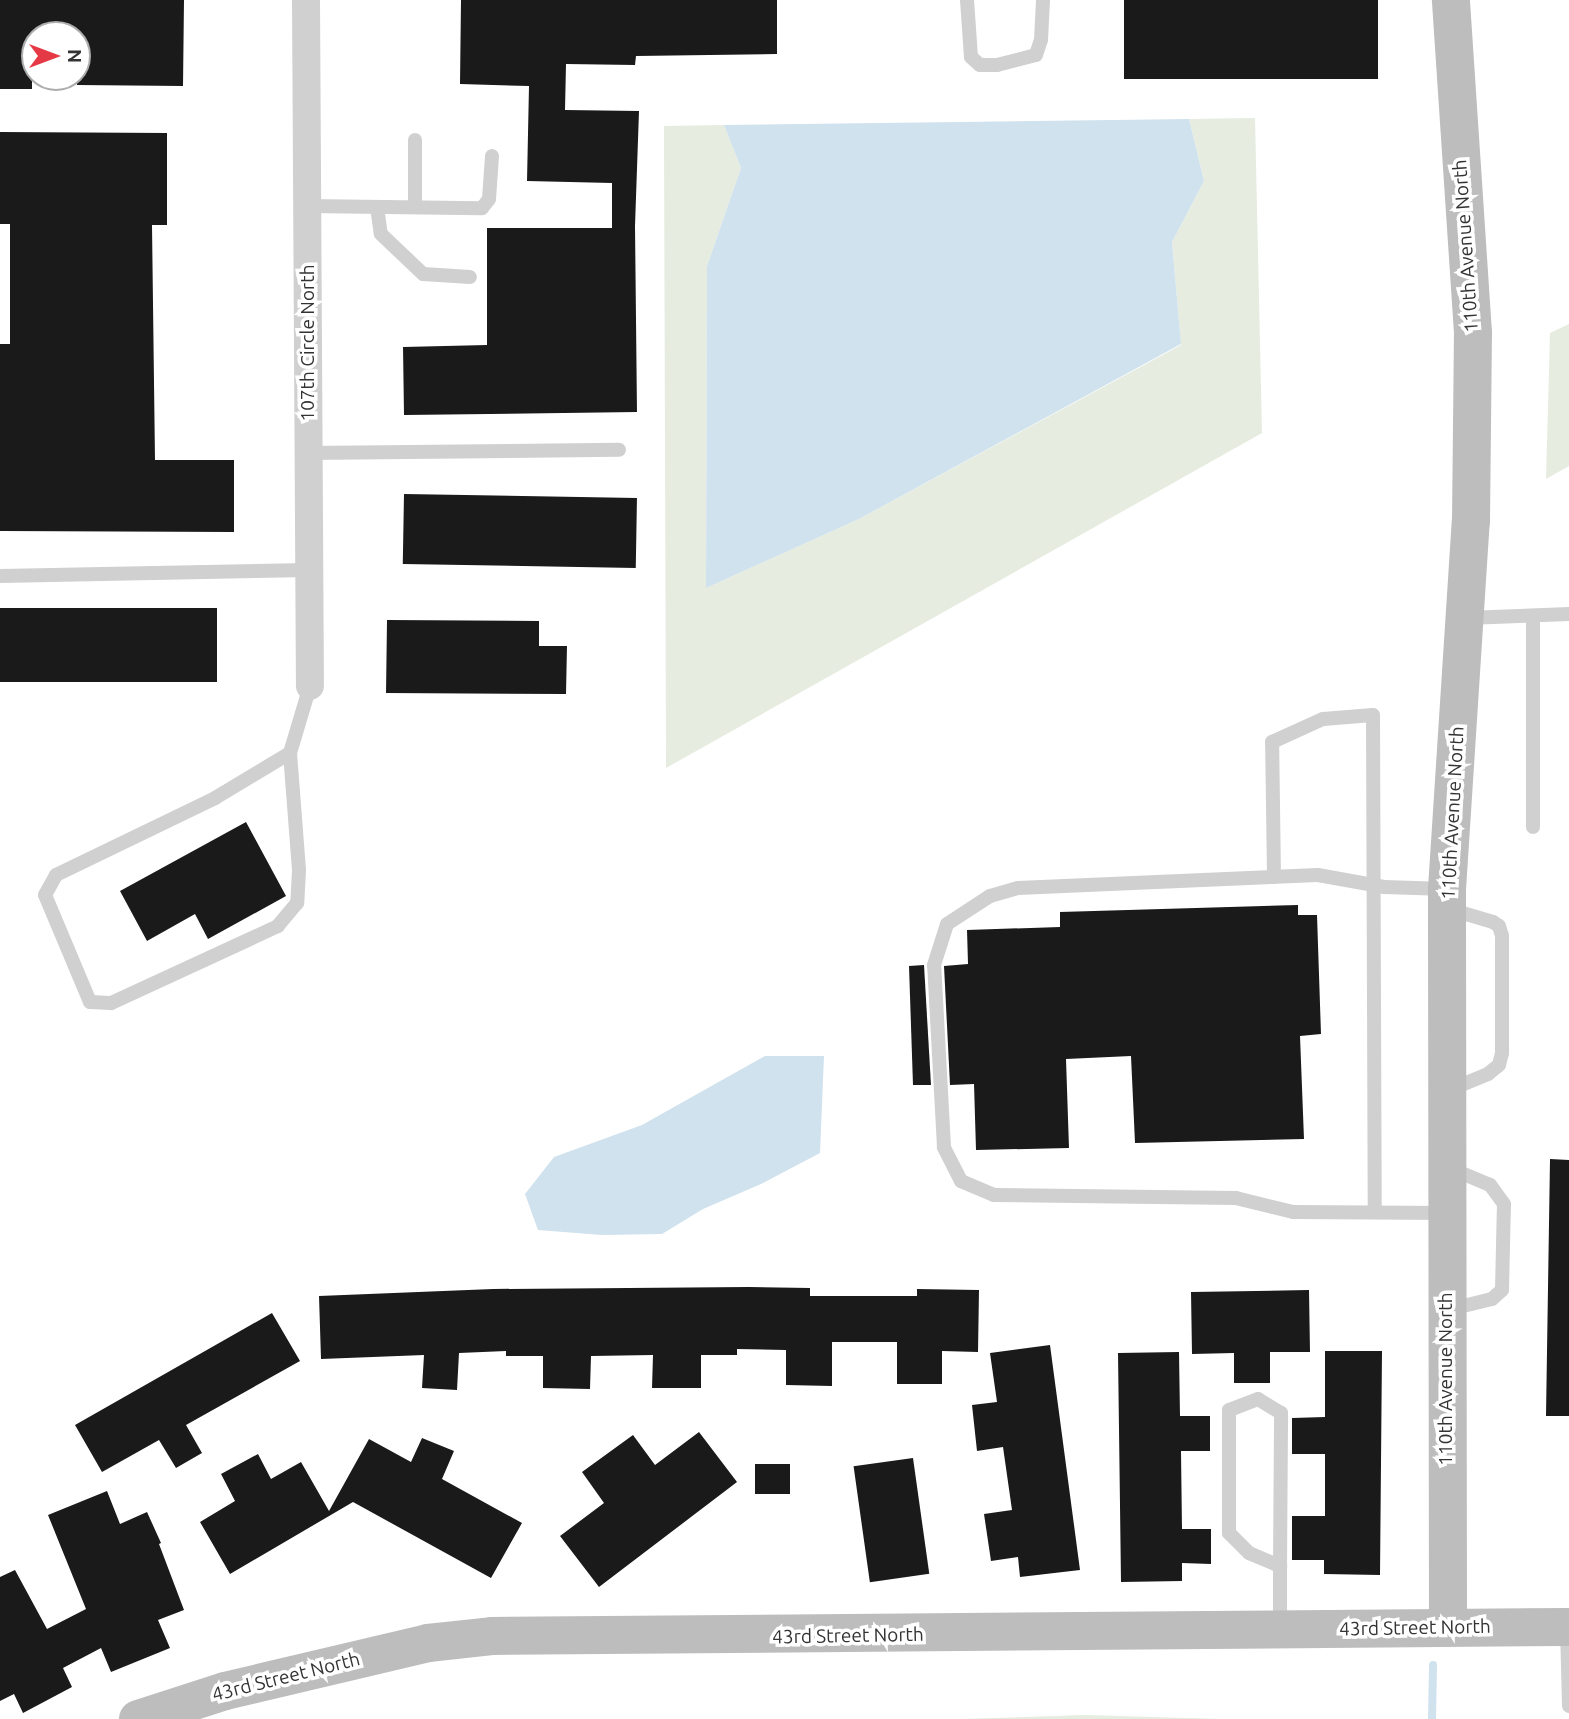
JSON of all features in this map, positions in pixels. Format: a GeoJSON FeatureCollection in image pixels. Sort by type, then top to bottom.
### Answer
{"type":"FeatureCollection","features":[{"type":"Feature","properties":{"kind":"street","name":"107th Circle North"},"geometry":{"type":"LineString","coordinates":[[306,0],[310,686]]}},
{"type":"Feature","properties":{"kind":"street","name":"110th Avenue North"},"geometry":{"type":"LineString","coordinates":[[1448,1626],[1447,899],[1471,521],[1473,333],[1451,0]]}},
{"type":"Feature","properties":{"kind":"street","name":"43rd Street North"},"geometry":{"type":"LineString","coordinates":[[138,1719],[225,1691],[428,1643],[492,1636],[750,1637],[1448,1626],[1568,1627]]}},
{"type":"Feature","properties":{"kind":"lane"},"geometry":{"type":"LineString","coordinates":[[967,0],[971,57],[980,65],[998,65],[1036,55],[1041,40],[1043,0]]}},
{"type":"Feature","properties":{"kind":"lane"},"geometry":{"type":"LineString","coordinates":[[415,141],[415,207]]}},
{"type":"Feature","properties":{"kind":"lane"},"geometry":{"type":"LineString","coordinates":[[307,206],[482,208],[489,199],[492,156]]}},
{"type":"Feature","properties":{"kind":"lane"},"geometry":{"type":"LineString","coordinates":[[377,207],[381,234],[423,274],[470,277]]}},
{"type":"Feature","properties":{"kind":"lane"},"geometry":{"type":"LineString","coordinates":[[308,453],[620,450]]}},
{"type":"Feature","properties":{"kind":"lane"},"geometry":{"type":"LineString","coordinates":[[0,576],[309,570]]}},
{"type":"Feature","properties":{"kind":"lane"},"geometry":{"type":"LineString","coordinates":[[1465,618],[1569,614]]}},
{"type":"Feature","properties":{"kind":"lane"},"geometry":{"type":"LineString","coordinates":[[1533,616],[1533,827]]}},
{"type":"Feature","properties":{"kind":"lane"},"geometry":{"type":"LineString","coordinates":[[290,753],[215,798],[56,875],[45,895],[90,1002],[111,1003],[278,926],[297,903],[299,870],[290,753],[310,686]]}},
{"type":"Feature","properties":{"kind":"lane"},"geometry":{"type":"LineString","coordinates":[[1274,877],[1272,742],[1323,719],[1373,715],[1375,1212]]}},
{"type":"Feature","properties":{"kind":"lane"},"geometry":{"type":"LineString","coordinates":[[1446,1213],[1293,1212],[1236,1198],[994,1195],[961,1181],[944,1147],[934,965],[947,925],[990,895],[1018,888],[1318,875],[1447,899],[1499,926],[1502,936],[1502,1053],[1499,1065],[1488,1074],[1447,1091]]}},
{"type":"Feature","properties":{"kind":"lane"},"geometry":{"type":"LineString","coordinates":[[1446,1167],[1490,1185],[1504,1204],[1502,1290],[1492,1299],[1446,1310]]}},
{"type":"Feature","properties":{"kind":"lane"},"geometry":{"type":"LineString","coordinates":[[1280,1566],[1249,1553],[1229,1534],[1229,1410],[1258,1399],[1281,1413],[1280,1629]]}},
{"type":"Feature","properties":{"kind":"lane"},"geometry":{"type":"LineString","coordinates":[[1568,1627],[1569,1706]]}},
{"type":"Feature","properties":{"kind":"shaded area"},"geometry":{"type":"Polygon","coordinates":[[[1255,118],[1262,433],[666,768],[664,126],[724,125],[741,168],[707,266],[706,588],[859,519],[1181,345],[1172,242],[1204,181],[1189,119],[1255,118]]]}},
{"type":"Feature","properties":{"kind":"shaded area"},"geometry":{"type":"Polygon","coordinates":[[[1569,324],[1569,466],[1546,479],[1550,333],[1569,324]]]}},
{"type":"Feature","properties":{"kind":"shaded area"},"geometry":{"type":"Polygon","coordinates":[[[1086,1715],[1220,1719],[964,1719],[1086,1715]]]}},
{"type":"Feature","properties":{"kind":"water"},"geometry":{"type":"Polygon","coordinates":[[[1189,119],[1204,181],[1172,242],[1181,344],[859,519],[706,588],[707,266],[741,168],[724,125],[1189,119]]]}},
{"type":"Feature","properties":{"kind":"water"},"geometry":{"type":"Polygon","coordinates":[[[765,1056],[824,1056],[820,1153],[761,1184],[703,1209],[662,1234],[602,1235],[538,1230],[525,1194],[554,1157],[642,1125],[765,1056]]]}},
{"type":"Feature","properties":{"kind":"building"},"geometry":{"type":"Polygon","coordinates":[[[0,0],[184,0],[183,86],[91,85],[91,21],[21,21],[21,89],[0,89],[0,0]]]}},
{"type":"Feature","properties":{"kind":"building"},"geometry":{"type":"Polygon","coordinates":[[[461,0],[777,0],[777,54],[636,56],[635,65],[566,64],[565,110],[639,111],[635,226],[637,412],[404,415],[403,347],[487,345],[487,228],[612,228],[612,183],[527,181],[529,86],[460,84],[461,0]]]}},
{"type":"Feature","properties":{"kind":"building"},"geometry":{"type":"Polygon","coordinates":[[[1124,0],[1378,0],[1378,79],[1124,79],[1124,0]]]}},
{"type":"Feature","properties":{"kind":"building"},"geometry":{"type":"Polygon","coordinates":[[[0,132],[167,133],[167,225],[152,225],[155,460],[234,460],[234,532],[0,531],[0,344],[10,344],[10,224],[0,224],[0,132]]]}},
{"type":"Feature","properties":{"kind":"building"},"geometry":{"type":"Polygon","coordinates":[[[404,494],[637,498],[636,568],[403,564],[404,494]]]}},
{"type":"Feature","properties":{"kind":"building"},"geometry":{"type":"Polygon","coordinates":[[[0,608],[217,608],[217,682],[0,682],[0,608]]]}},
{"type":"Feature","properties":{"kind":"building"},"geometry":{"type":"Polygon","coordinates":[[[387,620],[539,621],[539,646],[567,646],[566,694],[386,693],[387,620]]]}},
{"type":"Feature","properties":{"kind":"building"},"geometry":{"type":"Polygon","coordinates":[[[246,822],[286,896],[208,939],[195,914],[147,941],[120,891],[246,822]]]}},
{"type":"Feature","properties":{"kind":"building"},"geometry":{"type":"Polygon","coordinates":[[[1298,905],[1298,915],[1317,915],[1321,1034],[1300,1036],[1304,1139],[1135,1143],[1131,1056],[1066,1059],[1069,1148],[976,1150],[974,1084],[950,1085],[944,966],[968,964],[967,930],[1060,927],[1060,912],[1298,905]]]}},
{"type":"Feature","properties":{"kind":"building"},"geometry":{"type":"Polygon","coordinates":[[[924,965],[931,1085],[913,1085],[909,966],[924,965]]]}},
{"type":"Feature","properties":{"kind":"building"},"geometry":{"type":"Polygon","coordinates":[[[1550,1159],[1569,1160],[1569,1416],[1546,1416],[1550,1159]]]}},
{"type":"Feature","properties":{"kind":"building"},"geometry":{"type":"Polygon","coordinates":[[[810,1288],[810,1296],[917,1296],[917,1289],[979,1290],[978,1352],[942,1351],[942,1384],[897,1384],[897,1342],[832,1342],[832,1386],[786,1385],[786,1350],[737,1349],[737,1355],[701,1355],[701,1388],[652,1388],[653,1355],[591,1356],[590,1389],[543,1388],[543,1356],[506,1356],[506,1351],[459,1353],[457,1390],[422,1388],[424,1355],[321,1359],[319,1296],[493,1289],[810,1288]]]}},
{"type":"Feature","properties":{"kind":"building"},"geometry":{"type":"Polygon","coordinates":[[[1309,1290],[1310,1352],[1270,1352],[1270,1383],[1234,1383],[1234,1353],[1192,1354],[1191,1292],[1309,1290]]]}},
{"type":"Feature","properties":{"kind":"building"},"geometry":{"type":"Polygon","coordinates":[[[272,1313],[300,1361],[186,1425],[202,1453],[176,1468],[159,1440],[102,1472],[75,1425],[272,1313]]]}},
{"type":"Feature","properties":{"kind":"building"},"geometry":{"type":"Polygon","coordinates":[[[1050,1345],[1080,1570],[1020,1577],[1018,1557],[991,1561],[984,1514],[1012,1510],[1003,1447],[977,1451],[972,1405],[997,1402],[990,1353],[1050,1345]]]}},
{"type":"Feature","properties":{"kind":"building"},"geometry":{"type":"Polygon","coordinates":[[[1325,1351],[1382,1351],[1380,1575],[1324,1574],[1324,1560],[1292,1560],[1292,1516],[1325,1516],[1325,1454],[1292,1454],[1292,1418],[1325,1417],[1325,1351]]]}},
{"type":"Feature","properties":{"kind":"building"},"geometry":{"type":"Polygon","coordinates":[[[1179,1352],[1180,1416],[1210,1416],[1210,1451],[1181,1451],[1182,1529],[1211,1529],[1211,1564],[1182,1563],[1182,1581],[1121,1582],[1118,1353],[1179,1352]]]}},
{"type":"Feature","properties":{"kind":"building"},"geometry":{"type":"Polygon","coordinates":[[[699,1432],[737,1482],[599,1587],[560,1536],[604,1503],[582,1472],[633,1435],[655,1465],[699,1432]]]}},
{"type":"Feature","properties":{"kind":"building"},"geometry":{"type":"Polygon","coordinates":[[[422,1438],[454,1451],[442,1479],[522,1523],[491,1578],[353,1502],[230,1574],[200,1522],[235,1501],[221,1474],[258,1454],[271,1479],[301,1462],[329,1511],[369,1439],[411,1462],[422,1438]]]}},
{"type":"Feature","properties":{"kind":"building"},"geometry":{"type":"Polygon","coordinates":[[[913,1458],[929,1574],[870,1582],[854,1466],[913,1458]]]}},
{"type":"Feature","properties":{"kind":"building"},"geometry":{"type":"Polygon","coordinates":[[[755,1464],[790,1464],[790,1494],[755,1494],[755,1464]]]}},
{"type":"Feature","properties":{"kind":"building"},"geometry":{"type":"Polygon","coordinates":[[[107,1491],[120,1524],[147,1512],[161,1543],[159,1544],[184,1610],[158,1620],[170,1648],[111,1672],[101,1648],[63,1668],[72,1687],[23,1713],[14,1694],[0,1701],[0,1577],[15,1570],[47,1629],[86,1609],[48,1515],[107,1491]]]}},
{"type":"Feature","properties":{"kind":"waterway"},"geometry":{"type":"LineString","coordinates":[[1432,1719],[1433,1665]]}}]}
